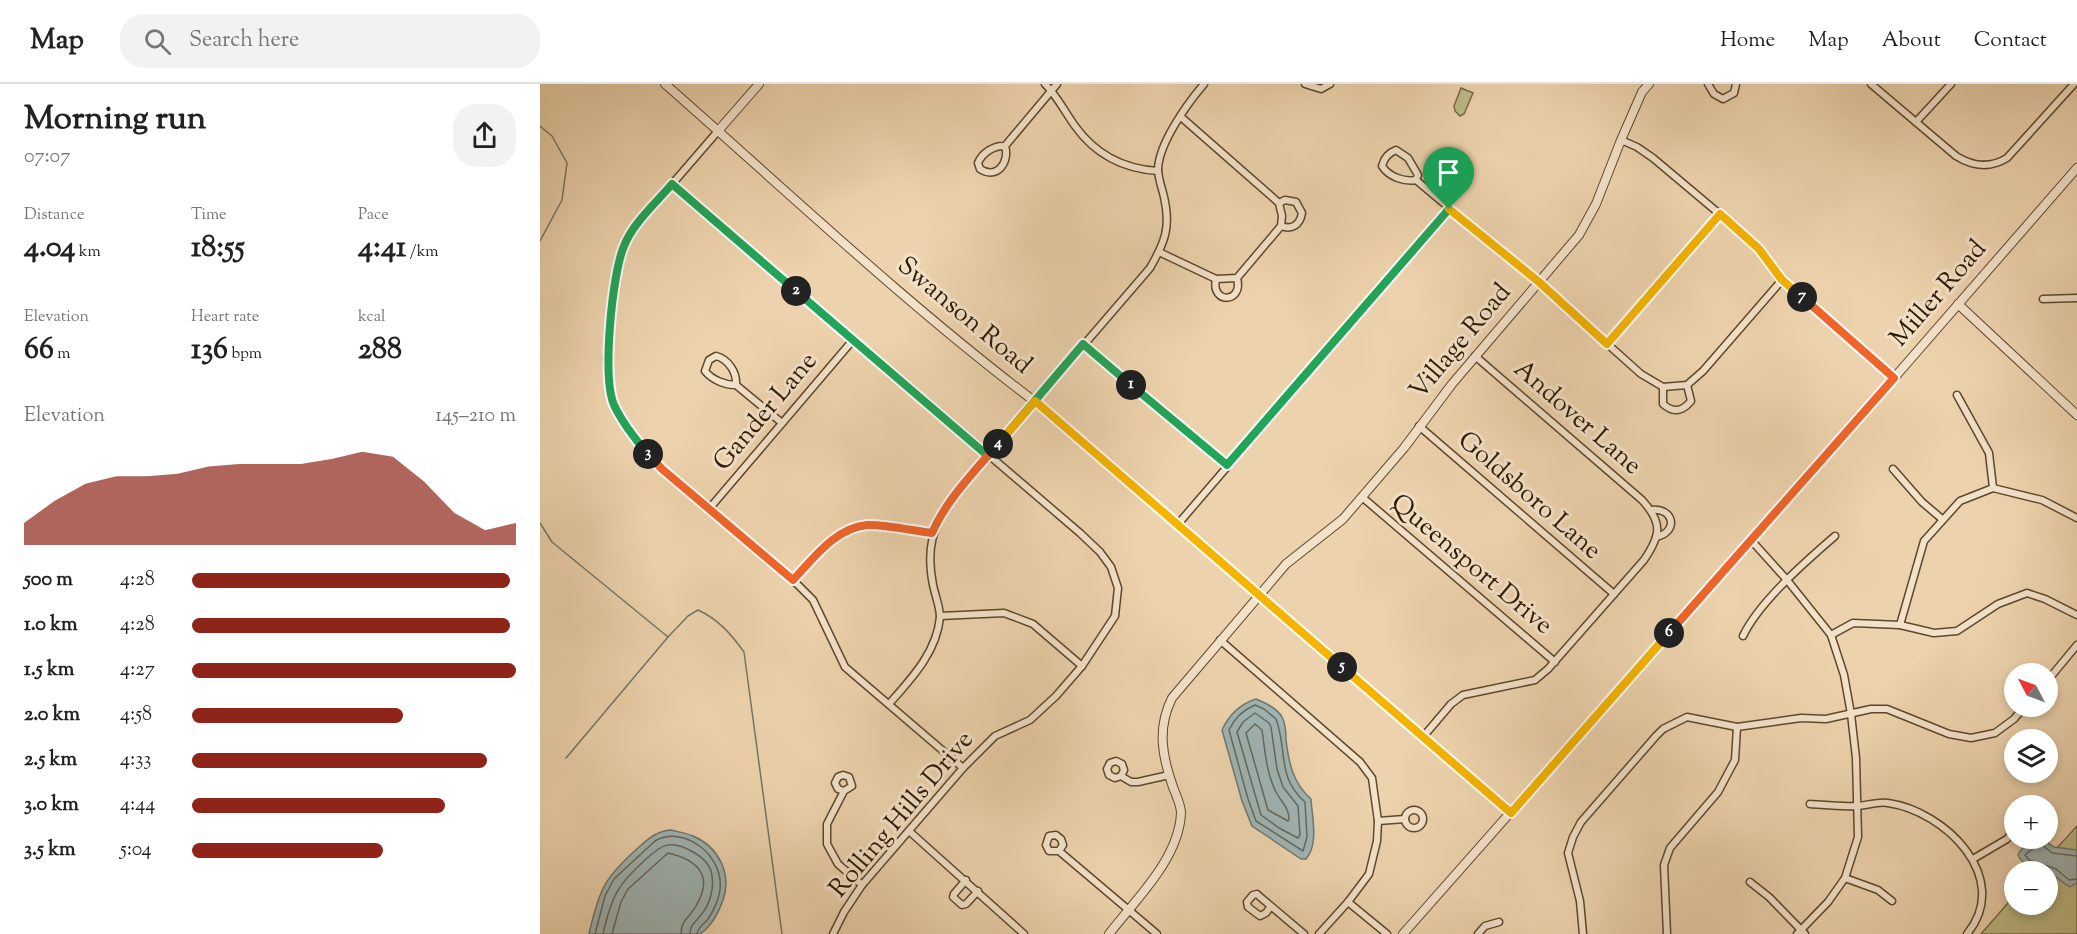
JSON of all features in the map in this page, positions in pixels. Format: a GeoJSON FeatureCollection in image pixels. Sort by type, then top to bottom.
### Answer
{"type":"FeatureCollection","features":[{"type":"Feature","properties":{"kind":"street","name":"Swanson Road"},"geometry":{"type":"LineString","coordinates":[[665,84],[968,350],[1035,401],[1511,813]]}},
{"type":"Feature","properties":{"kind":"street"},"geometry":{"type":"LineString","coordinates":[[759,84],[635,227],[624,245],[615,284],[608,359],[613,403],[631,434],[662,469],[793,580],[813,600],[845,667],[963,768]]}},
{"type":"Feature","properties":{"kind":"street"},"geometry":{"type":"LineString","coordinates":[[1045,84],[1052,90],[1086,140],[1101,153],[1140,170],[1158,171]]}},
{"type":"Feature","properties":{"kind":"street"},"geometry":{"type":"LineString","coordinates":[[1005,146],[998,146],[981,156],[978,163],[980,169],[991,174],[1002,167],[1005,146],[1057,84]]}},
{"type":"Feature","properties":{"kind":"street"},"geometry":{"type":"LineString","coordinates":[[889,704],[916,673],[932,646],[940,616],[929,562],[932,533],[939,517],[952,498],[1150,268],[1165,238],[1167,223],[1158,171],[1161,153],[1165,142],[1204,84]]}},
{"type":"Feature","properties":{"kind":"street"},"geometry":{"type":"LineString","coordinates":[[1305,84],[1321,89],[1330,84]]}},
{"type":"Feature","properties":{"kind":"street","name":"Village Road"},"geometry":{"type":"LineString","coordinates":[[1109,934],[1159,871],[1172,852],[1177,837],[1181,811],[1169,775],[1162,735],[1164,713],[1172,698],[1286,564],[1343,519],[1404,448],[1475,356],[1579,235],[1589,219],[1642,92],[1649,84]]}},
{"type":"Feature","properties":{"kind":"street"},"geometry":{"type":"LineString","coordinates":[[1708,84],[1714,94],[1723,99],[1734,93],[1736,84]]}},
{"type":"Feature","properties":{"kind":"street"},"geometry":{"type":"LineString","coordinates":[[1871,84],[1966,162],[1978,165],[1998,164],[2016,149],[2074,84]]}},
{"type":"Feature","properties":{"kind":"street"},"geometry":{"type":"LineString","coordinates":[[1916,122],[1951,84]]}},
{"type":"Feature","properties":{"kind":"street"},"geometry":{"type":"LineString","coordinates":[[1159,252],[1216,279],[1237,278],[1281,226],[1282,216],[1279,202],[1181,117]]}},
{"type":"Feature","properties":{"kind":"street"},"geometry":{"type":"LineString","coordinates":[[1621,140],[1653,158],[1720,214],[1759,249],[1782,280],[1894,378]]}},
{"type":"Feature","properties":{"kind":"street"},"geometry":{"type":"LineString","coordinates":[[1396,150],[1408,158],[1418,175],[1416,180],[1407,182],[1387,173],[1382,166],[1383,160],[1390,152],[1396,150]]}},
{"type":"Feature","properties":{"kind":"street","name":"Miller Road"},"geometry":{"type":"LineString","coordinates":[[1403,934],[2077,168]]}},
{"type":"Feature","properties":{"kind":"street"},"geometry":{"type":"LineString","coordinates":[[1416,180],[1539,282],[1641,374],[1663,387],[1687,385],[1703,371],[1782,280]]}},
{"type":"Feature","properties":{"kind":"street","name":"Rolling Hills Drive"},"geometry":{"type":"LineString","coordinates":[[672,184],[1080,533],[1100,552],[1111,567],[1118,588],[1114,616],[1082,666],[1056,696],[1030,720],[995,736],[963,768],[862,885],[833,934]]}},
{"type":"Feature","properties":{"kind":"street"},"geometry":{"type":"LineString","coordinates":[[1279,202],[1291,200],[1296,202],[1302,213],[1298,224],[1287,228],[1281,226]]}},
{"type":"Feature","properties":{"kind":"street"},"geometry":{"type":"LineString","coordinates":[[1178,524],[1449,209]]}},
{"type":"Feature","properties":{"kind":"street"},"geometry":{"type":"LineString","coordinates":[[1607,344],[1720,214]]}},
{"type":"Feature","properties":{"kind":"street"},"geometry":{"type":"LineString","coordinates":[[1216,279],[1214,286],[1217,293],[1223,297],[1231,297],[1237,293],[1239,286],[1237,278]]}},
{"type":"Feature","properties":{"kind":"street"},"geometry":{"type":"LineString","coordinates":[[2043,299],[2077,298]]}},
{"type":"Feature","properties":{"kind":"street"},"geometry":{"type":"LineString","coordinates":[[1958,304],[2077,415]]}},
{"type":"Feature","properties":{"kind":"street","name":"Gander Lane"},"geometry":{"type":"LineString","coordinates":[[709,509],[853,340]]}},
{"type":"Feature","properties":{"kind":"street"},"geometry":{"type":"LineString","coordinates":[[1083,344],[1227,465]]}},
{"type":"Feature","properties":{"kind":"street"},"geometry":{"type":"LineString","coordinates":[[736,385],[737,379],[729,363],[716,356],[709,360],[705,371],[710,378],[729,385],[736,385],[782,423]]}},
{"type":"Feature","properties":{"kind":"street","name":"Andover Lane"},"geometry":{"type":"LineString","coordinates":[[1423,737],[1451,704],[1463,696],[1535,680],[1555,662],[1644,561],[1655,544],[1658,528],[1651,510],[1642,500],[1475,356]]}},
{"type":"Feature","properties":{"kind":"street"},"geometry":{"type":"LineString","coordinates":[[1663,387],[1663,404],[1669,409],[1678,411],[1686,408],[1691,401],[1687,385]]}},
{"type":"Feature","properties":{"kind":"street"},"geometry":{"type":"LineString","coordinates":[[1958,395],[1989,453],[1993,488]]}},
{"type":"Feature","properties":{"kind":"street","name":"Goldsboro Lane"},"geometry":{"type":"LineString","coordinates":[[1419,426],[1614,594]]}},
{"type":"Feature","properties":{"kind":"street"},"geometry":{"type":"LineString","coordinates":[[1893,469],[1922,502],[1942,519]]}},
{"type":"Feature","properties":{"kind":"street"},"geometry":{"type":"LineString","coordinates":[[1900,625],[1924,541],[1960,501],[1993,488],[2042,500],[2077,518]]}},
{"type":"Feature","properties":{"kind":"street","name":"Queensport Drive"},"geometry":{"type":"LineString","coordinates":[[1362,497],[1555,662]]}},
{"type":"Feature","properties":{"kind":"street","name":"Andover Lane"},"geometry":{"type":"LineString","coordinates":[[1651,510],[1660,509],[1667,513],[1671,520],[1670,529],[1665,535],[1656,537]]}},
{"type":"Feature","properties":{"kind":"street"},"geometry":{"type":"LineString","coordinates":[[793,580],[826,545],[845,532],[867,525],[932,533]]}},
{"type":"Feature","properties":{"kind":"street"},"geometry":{"type":"LineString","coordinates":[[1743,636],[1749,623],[1787,580],[1835,536]]}},
{"type":"Feature","properties":{"kind":"street"},"geometry":{"type":"LineString","coordinates":[[1750,882],[1769,897],[1801,933],[1845,878],[1857,837],[1856,758],[1851,714],[1844,675],[1831,635],[1751,540]]}},
{"type":"Feature","properties":{"kind":"street"},"geometry":{"type":"LineString","coordinates":[[1831,635],[1853,623],[1900,625],[1934,633],[1957,632],[1998,604],[2027,593],[2045,598],[2077,615]]}},
{"type":"Feature","properties":{"kind":"street"},"geometry":{"type":"LineString","coordinates":[[940,616],[1004,613],[1033,624],[1082,666]]}},
{"type":"Feature","properties":{"kind":"street"},"geometry":{"type":"LineString","coordinates":[[1220,640],[1360,762],[1372,778],[1378,821],[1377,842],[1369,874],[1348,903],[1319,934]]}},
{"type":"Feature","properties":{"kind":"street"},"geometry":{"type":"LineString","coordinates":[[2058,668],[2077,645]]}},
{"type":"Feature","properties":{"kind":"street"},"geometry":{"type":"LineString","coordinates":[[1583,934],[1580,901],[1568,853],[1573,837],[1581,822],[1663,729],[1687,717],[1737,727],[1801,718],[1826,719],[1871,709],[1887,709],[1949,734],[1971,738],[1995,733],[2016,717]]}},
{"type":"Feature","properties":{"kind":"street"},"geometry":{"type":"LineString","coordinates":[[1667,934],[1664,866],[1670,848],[1718,792],[1734,760],[1737,727]]}},
{"type":"Feature","properties":{"kind":"street"},"geometry":{"type":"LineString","coordinates":[[1121,776],[1131,782],[1138,782],[1169,775]]}},
{"type":"Feature","properties":{"kind":"street"},"geometry":{"type":"LineString","coordinates":[[844,791],[827,824],[827,844],[838,864],[862,885]]}},
{"type":"Feature","properties":{"kind":"street"},"geometry":{"type":"LineString","coordinates":[[1809,804],[1857,806],[1885,802],[1924,814],[1949,831],[1973,859],[1980,881],[1982,907],[1967,934]]}},
{"type":"Feature","properties":{"kind":"street"},"geometry":{"type":"LineString","coordinates":[[1378,821],[1405,819]]}},
{"type":"Feature","properties":{"kind":"street"},"geometry":{"type":"LineString","coordinates":[[909,831],[1024,934]]}},
{"type":"Feature","properties":{"kind":"street"},"geometry":{"type":"LineString","coordinates":[[1973,859],[2004,841]]}},
{"type":"Feature","properties":{"kind":"street"},"geometry":{"type":"LineString","coordinates":[[1059,851],[1157,934]]}},
{"type":"Feature","properties":{"kind":"street"},"geometry":{"type":"LineString","coordinates":[[1845,878],[1878,890],[1892,901]]}},
{"type":"Feature","properties":{"kind":"street"},"geometry":{"type":"LineString","coordinates":[[966,880],[953,897],[962,905],[966,904],[978,891]]}},
{"type":"Feature","properties":{"kind":"street"},"geometry":{"type":"LineString","coordinates":[[1348,903],[1387,934]]}},
{"type":"Feature","properties":{"kind":"street"},"geometry":{"type":"LineString","coordinates":[[1271,906],[1304,934]]}},
{"type":"Feature","properties":{"kind":"street"},"geometry":{"type":"LineString","coordinates":[[1478,934],[1485,926],[1499,922]]}},
{"type":"Feature","properties":{"kind":"shaded area"},"geometry":{"type":"Polygon","coordinates":[[[1461,88],[1473,93],[1464,114],[1460,116],[1454,106],[1461,88]]]}},
{"type":"Feature","properties":{"kind":"shaded area"},"geometry":{"type":"Polygon","coordinates":[[[2077,826],[2077,934],[1981,934],[2004,908],[2004,915],[2058,915],[2058,861],[2045,861],[2077,826]]]}},
{"type":"Feature","properties":{"kind":"water"},"geometry":{"type":"Polygon","coordinates":[[[1256,699],[1274,708],[1282,717],[1290,765],[1296,780],[1311,799],[1314,838],[1306,859],[1301,859],[1252,826],[1242,801],[1222,730],[1236,711],[1256,699]]]}},
{"type":"Feature","properties":{"kind":"water"},"geometry":{"type":"Polygon","coordinates":[[[671,830],[702,841],[710,847],[721,862],[726,881],[725,890],[719,910],[711,923],[700,934],[589,934],[600,895],[618,867],[657,833],[671,830]]]}},
{"type":"Feature","properties":{"kind":"water"},"geometry":{"type":"Polygon","coordinates":[[[2058,848],[2077,850],[2077,883],[2070,887],[2058,878],[2058,861],[2022,861],[2018,855],[2023,849],[2058,848]]]}},
{"type":"Feature","properties":{"kind":"waterway"},"geometry":{"type":"LineString","coordinates":[[540,126],[552,136],[567,163],[562,200],[540,241]]}},
{"type":"Feature","properties":{"kind":"waterway"},"geometry":{"type":"LineString","coordinates":[[540,523],[552,542],[668,637],[688,616],[698,610],[724,628],[744,652],[782,934]]}},
{"type":"Feature","properties":{"kind":"waterway"},"geometry":{"type":"LineString","coordinates":[[566,758],[668,637]]}},
{"type":"Feature","properties":{"kind":"route"},"geometry":{"type":"LineString","coordinates":[[1449,209],[1227,465],[1083,344],[988,456],[672,184],[635,227],[624,245],[615,284],[608,359],[613,403],[631,434],[662,469],[793,580],[826,545],[845,532],[867,525],[932,533],[939,517],[952,498],[988,456],[1035,401],[1511,813],[1894,378],[1782,280],[1759,249],[1720,214],[1607,344],[1539,282],[1449,209]]}}]}
